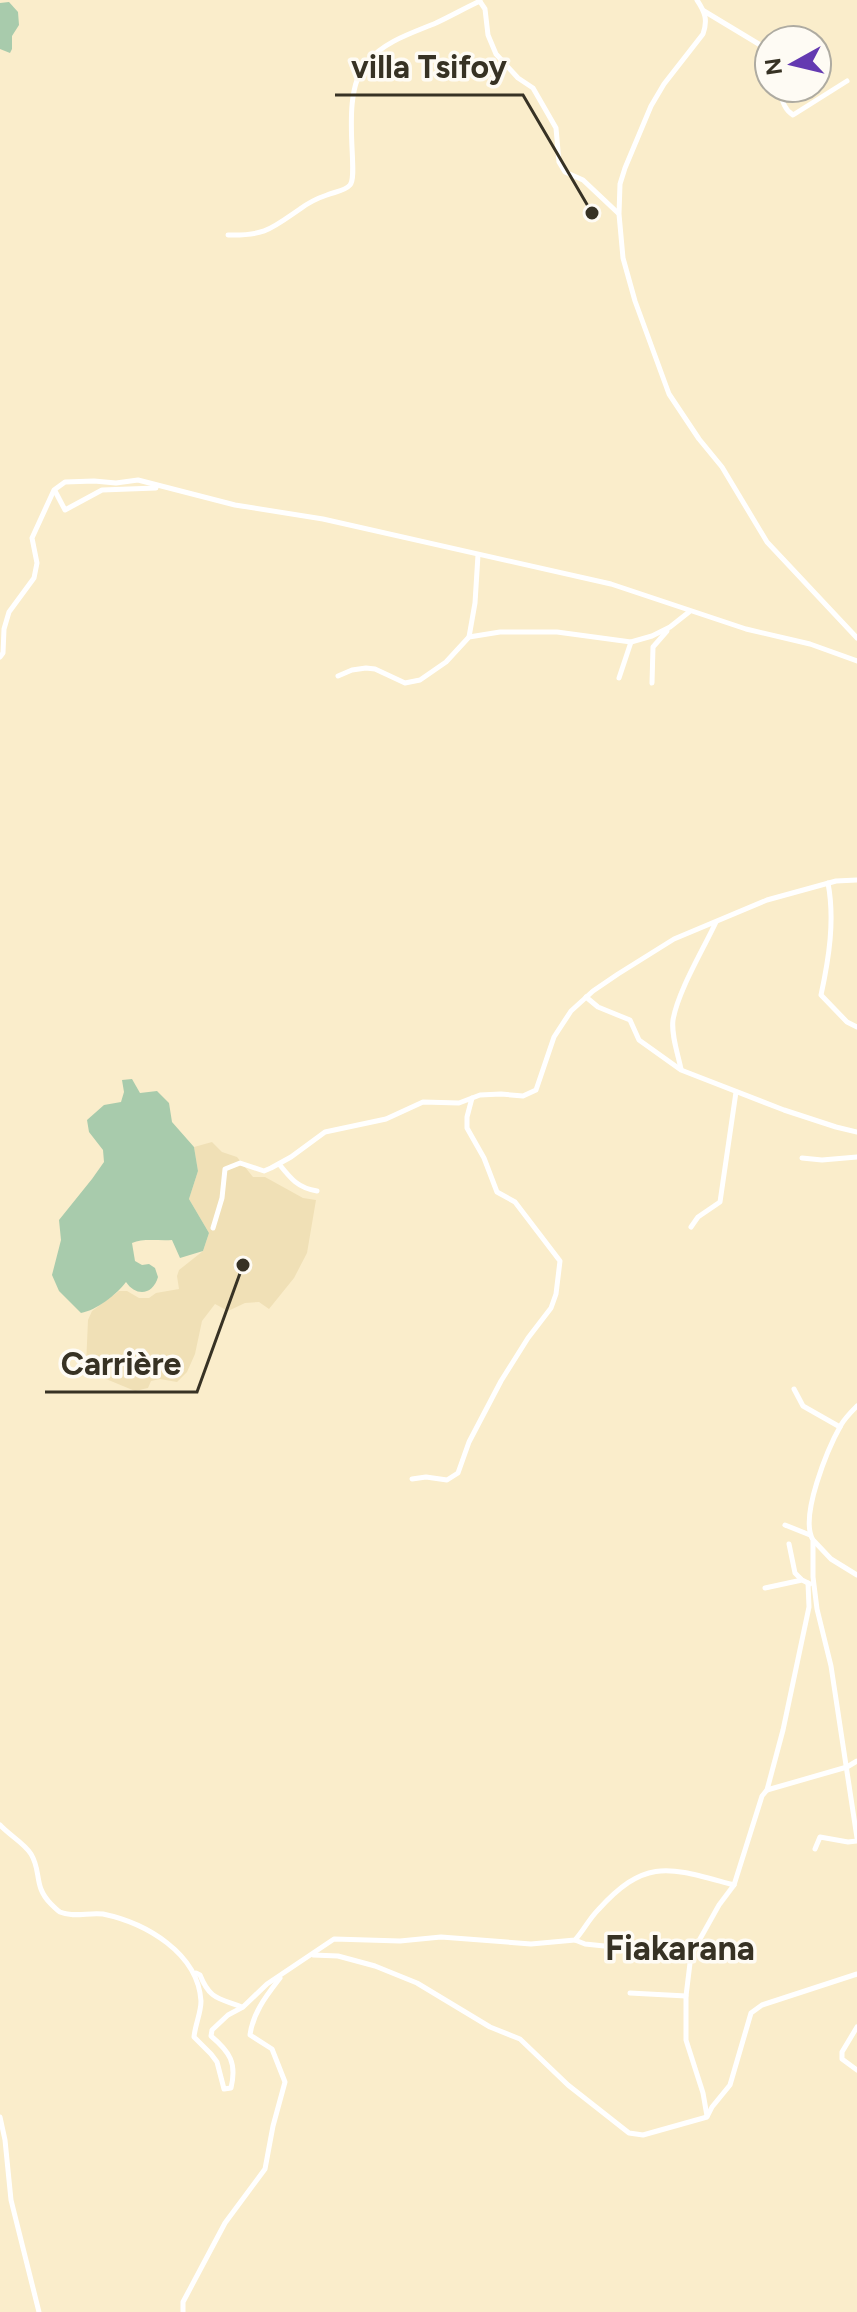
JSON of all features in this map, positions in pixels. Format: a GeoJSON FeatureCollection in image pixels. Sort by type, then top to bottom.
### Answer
{"type":"FeatureCollection","features":[{"type":"Feature","properties":{"kind":"street"},"geometry":{"type":"LineString","coordinates":[[228,235],[267,231],[302,207],[348,187],[354,179],[350,124],[354,84],[367,62],[394,41],[480,0],[496,54],[518,78],[533,88],[556,128],[559,162],[565,172],[583,180],[619,214]]}},
{"type":"Feature","properties":{"kind":"street"},"geometry":{"type":"LineString","coordinates":[[697,0],[704,11],[706,24],[703,34],[651,106],[620,184],[623,258],[635,301],[669,394],[722,467],[767,542],[857,638]]}},
{"type":"Feature","properties":{"kind":"street"},"geometry":{"type":"LineString","coordinates":[[704,11],[753,41]]}},
{"type":"Feature","properties":{"kind":"street"},"geometry":{"type":"LineString","coordinates":[[833,90],[847,81]]}},
{"type":"Feature","properties":{"kind":"street"},"geometry":{"type":"LineString","coordinates":[[783,104],[793,115],[810,104]]}},
{"type":"Feature","properties":{"kind":"street"},"geometry":{"type":"LineString","coordinates":[[0,657],[9,612],[34,578],[37,563],[32,538],[54,490],[65,482],[138,480],[235,505],[323,519],[611,584],[746,629],[810,644],[857,661]]}},
{"type":"Feature","properties":{"kind":"street"},"geometry":{"type":"LineString","coordinates":[[54,490],[65,510],[102,490],[167,489]]}},
{"type":"Feature","properties":{"kind":"street"},"geometry":{"type":"LineString","coordinates":[[338,676],[366,668],[405,683],[420,680],[446,662],[469,637],[478,555]]}},
{"type":"Feature","properties":{"kind":"street"},"geometry":{"type":"LineString","coordinates":[[652,683],[653,647],[670,627],[690,611]]}},
{"type":"Feature","properties":{"kind":"street"},"geometry":{"type":"LineString","coordinates":[[469,637],[500,632],[557,632],[631,642],[670,627]]}},
{"type":"Feature","properties":{"kind":"street"},"geometry":{"type":"LineString","coordinates":[[619,678],[631,642]]}},
{"type":"Feature","properties":{"kind":"street"},"geometry":{"type":"LineString","coordinates":[[213,1228],[222,1198],[225,1169],[240,1163],[264,1171],[325,1132],[386,1119],[423,1102],[459,1103],[480,1095],[523,1096],[536,1090],[554,1037],[571,1011],[586,997],[674,939],[767,900],[828,883],[857,880]]}},
{"type":"Feature","properties":{"kind":"street"},"geometry":{"type":"LineString","coordinates":[[828,883],[832,904],[828,961],[821,995],[847,1022],[857,1027]]}},
{"type":"Feature","properties":{"kind":"street"},"geometry":{"type":"LineString","coordinates":[[681,1070],[674,1018],[716,922]]}},
{"type":"Feature","properties":{"kind":"street"},"geometry":{"type":"LineString","coordinates":[[586,997],[598,1007],[630,1020],[639,1040],[681,1070],[736,1092],[857,1132]]}},
{"type":"Feature","properties":{"kind":"street"},"geometry":{"type":"LineString","coordinates":[[691,1227],[698,1217],[720,1202],[736,1092]]}},
{"type":"Feature","properties":{"kind":"street"},"geometry":{"type":"LineString","coordinates":[[412,1479],[447,1480],[458,1473],[469,1442],[501,1381],[551,1308],[560,1278],[560,1261],[515,1202],[497,1192],[484,1158],[467,1128],[472,1098]]}},
{"type":"Feature","properties":{"kind":"street"},"geometry":{"type":"LineString","coordinates":[[802,1158],[857,1157]]}},
{"type":"Feature","properties":{"kind":"street"},"geometry":{"type":"LineString","coordinates":[[279,1164],[295,1184],[317,1191]]}},
{"type":"Feature","properties":{"kind":"street"},"geometry":{"type":"LineString","coordinates":[[794,1389],[803,1406],[840,1427]]}},
{"type":"Feature","properties":{"kind":"street"},"geometry":{"type":"LineString","coordinates":[[707,2117],[703,2093],[686,2040],[686,1996],[691,1955],[734,1885],[762,1796],[767,1790],[809,1607],[809,1517],[820,1473],[840,1427],[857,1406]]}},
{"type":"Feature","properties":{"kind":"street"},"geometry":{"type":"LineString","coordinates":[[785,1525],[811,1538],[831,1559],[857,1575]]}},
{"type":"Feature","properties":{"kind":"street"},"geometry":{"type":"LineString","coordinates":[[789,1544],[795,1573],[808,1583],[817,1609],[831,1666],[857,1840],[848,1842],[820,1837],[815,1849]]}},
{"type":"Feature","properties":{"kind":"street"},"geometry":{"type":"LineString","coordinates":[[765,1588],[808,1583]]}},
{"type":"Feature","properties":{"kind":"street"},"geometry":{"type":"LineString","coordinates":[[767,1790],[847,1767],[857,1761]]}},
{"type":"Feature","properties":{"kind":"street"},"geometry":{"type":"LineString","coordinates":[[0,1825],[28,1850],[34,1859],[42,1895],[59,1912],[77,1915],[95,1913],[125,1919],[177,1950],[200,1975],[212,1997],[243,2007]]}},
{"type":"Feature","properties":{"kind":"street"},"geometry":{"type":"LineString","coordinates":[[575,1940],[616,1891],[645,1873],[673,1870],[734,1885]]}},
{"type":"Feature","properties":{"kind":"street"},"geometry":{"type":"LineString","coordinates":[[195,1972],[201,2006],[194,2037],[217,2062],[224,2089],[231,2088],[234,2075],[232,2062],[224,2047],[211,2036],[212,2030],[267,1984],[334,1939],[400,1941],[441,1937],[531,1944],[575,1940],[585,1944],[691,1955]]}},
{"type":"Feature","properties":{"kind":"street"},"geometry":{"type":"LineString","coordinates":[[311,1954],[338,1956],[398,1975],[490,2027],[520,2039],[568,2085],[629,2133],[643,2135],[707,2117],[730,2085],[751,2013],[762,2005],[857,1974]]}},
{"type":"Feature","properties":{"kind":"street"},"geometry":{"type":"LineString","coordinates":[[183,2312],[183,2302],[225,2223],[265,2169],[285,2082],[272,2049],[250,2035],[262,2000],[284,1973]]}},
{"type":"Feature","properties":{"kind":"street"},"geometry":{"type":"LineString","coordinates":[[630,1993],[686,1996]]}},
{"type":"Feature","properties":{"kind":"street"},"geometry":{"type":"LineString","coordinates":[[857,2027],[842,2052],[842,2059],[857,2070]]}},
{"type":"Feature","properties":{"kind":"street"},"geometry":{"type":"LineString","coordinates":[[0,2117],[11,2200],[39,2312]]}},
{"type":"Feature","properties":{"kind":"shaded area"},"geometry":{"type":"Polygon","coordinates":[[[212,1142],[222,1152],[237,1157],[253,1177],[265,1177],[303,1198],[316,1200],[307,1253],[294,1278],[269,1309],[259,1302],[245,1303],[228,1311],[215,1304],[202,1321],[195,1354],[187,1372],[177,1382],[160,1379],[151,1381],[148,1388],[135,1391],[106,1379],[86,1366],[88,1320],[92,1311],[119,1291],[149,1298],[156,1293],[179,1289],[179,1270],[203,1251],[209,1233],[189,1199],[198,1171],[194,1147],[212,1142]]]}},
{"type":"Feature","properties":{"kind":"green space"},"geometry":{"type":"Polygon","coordinates":[[[9,2],[18,12],[19,25],[12,36],[10,53],[0,49],[0,3],[9,2]]]}},
{"type":"Feature","properties":{"kind":"green space"},"geometry":{"type":"Polygon","coordinates":[[[132,1079],[140,1093],[157,1091],[169,1103],[172,1122],[194,1147],[198,1171],[189,1199],[209,1233],[203,1251],[180,1258],[172,1240],[132,1243],[135,1261],[155,1268],[156,1283],[148,1290],[139,1292],[126,1282],[106,1301],[81,1313],[59,1291],[52,1275],[61,1240],[59,1220],[104,1162],[103,1150],[89,1132],[87,1120],[104,1105],[121,1102],[124,1092],[122,1080],[132,1079]]]}},
{"type":"Feature","properties":{"kind":"place","name":"villa Tsifoy"},"geometry":{"type":"Point","coordinates":[592,213]}},
{"type":"Feature","properties":{"kind":"place","name":"Carrière"},"geometry":{"type":"Point","coordinates":[243,1265]}},
{"type":"Feature","properties":{"kind":"district","name":"Fiakarana"},"geometry":{"type":"Point","coordinates":[680,1948]}}]}
